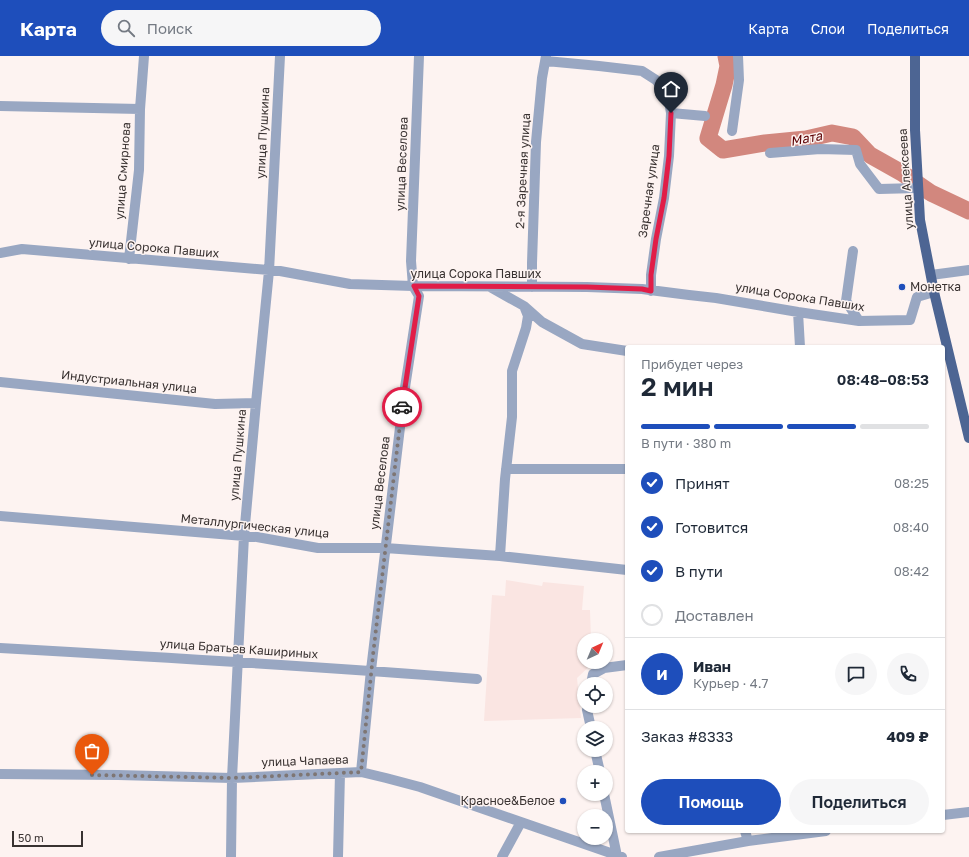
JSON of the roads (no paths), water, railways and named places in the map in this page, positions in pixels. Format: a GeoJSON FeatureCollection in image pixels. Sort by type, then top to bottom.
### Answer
{"type":"FeatureCollection","features":[{"type":"Feature","properties":{"kind":"main road","name":"улица Алексеева"},"geometry":{"type":"LineString","coordinates":[[915,56],[915,130],[920,220],[934,292],[969,438]]}},
{"type":"Feature","properties":{"kind":"street","name":"улица Смирнова"},"geometry":{"type":"LineString","coordinates":[[129,258],[138,170],[140,109],[144,56]]}},
{"type":"Feature","properties":{"kind":"street","name":"улица Пушкина"},"geometry":{"type":"LineString","coordinates":[[231,857],[232,778],[244,536],[269,271],[280,56]]}},
{"type":"Feature","properties":{"kind":"street","name":"улица Веселова"},"geometry":{"type":"LineString","coordinates":[[361,772],[385,548],[404,394],[419,296],[414,286],[411,261],[419,56]]}},
{"type":"Feature","properties":{"kind":"street"},"geometry":{"type":"LineString","coordinates":[[732,131],[739,80],[738,56]]}},
{"type":"Feature","properties":{"kind":"street","name":"Заречная улица"},"geometry":{"type":"LineString","coordinates":[[546,59],[642,71],[656,80],[668,95],[671,113],[669,156],[664,198],[651,275],[651,291]]}},
{"type":"Feature","properties":{"kind":"street","name":"2-я Заречная улица"},"geometry":{"type":"LineString","coordinates":[[532,287],[536,142],[542,78],[546,59]]}},
{"type":"Feature","properties":{"kind":"street","name":"улица Смирнова"},"geometry":{"type":"LineString","coordinates":[[0,106],[140,109]]}},
{"type":"Feature","properties":{"kind":"street"},"geometry":{"type":"LineString","coordinates":[[671,113],[705,116]]}},
{"type":"Feature","properties":{"kind":"street"},"geometry":{"type":"LineString","coordinates":[[770,153],[820,149],[856,150],[860,164],[880,189],[918,192]]}},
{"type":"Feature","properties":{"kind":"street","name":"улица Сорока Павших"},"geometry":{"type":"LineString","coordinates":[[0,253],[22,249],[280,271],[350,284],[642,289],[716,298],[859,321],[910,320],[917,297],[934,292]]}},
{"type":"Feature","properties":{"kind":"street"},"geometry":{"type":"LineString","coordinates":[[853,252],[846,301],[859,321]]}},
{"type":"Feature","properties":{"kind":"street"},"geometry":{"type":"LineString","coordinates":[[931,275],[969,270]]}},
{"type":"Feature","properties":{"kind":"street"},"geometry":{"type":"LineString","coordinates":[[489,287],[524,306],[542,322],[582,344],[625,351]]}},
{"type":"Feature","properties":{"kind":"street"},"geometry":{"type":"LineString","coordinates":[[500,556],[506,469],[512,417],[512,371],[526,328],[528,316],[524,306]]}},
{"type":"Feature","properties":{"kind":"street"},"geometry":{"type":"LineString","coordinates":[[798,312],[800,345]]}},
{"type":"Feature","properties":{"kind":"street","name":"Индустриальная улица"},"geometry":{"type":"LineString","coordinates":[[0,382],[215,404],[256,403]]}},
{"type":"Feature","properties":{"kind":"street"},"geometry":{"type":"LineString","coordinates":[[506,469],[625,469]]}},
{"type":"Feature","properties":{"kind":"street","name":"Металлургическая улица"},"geometry":{"type":"LineString","coordinates":[[0,516],[257,537],[318,548],[385,548],[500,556],[625,570]]}},
{"type":"Feature","properties":{"kind":"street","name":"улица Братьев Кашириных"},"geometry":{"type":"LineString","coordinates":[[0,648],[371,670],[477,679]]}},
{"type":"Feature","properties":{"kind":"street"},"geometry":{"type":"LineString","coordinates":[[592,677],[593,674],[604,668],[625,665]]}},
{"type":"Feature","properties":{"kind":"street","name":"улица Чапаева"},"geometry":{"type":"LineString","coordinates":[[0,774],[232,778],[361,772],[420,787],[619,856]]}},
{"type":"Feature","properties":{"kind":"street"},"geometry":{"type":"LineString","coordinates":[[338,857],[340,773]]}},
{"type":"Feature","properties":{"kind":"street"},"geometry":{"type":"LineString","coordinates":[[606,801],[619,856]]}},
{"type":"Feature","properties":{"kind":"street"},"geometry":{"type":"LineString","coordinates":[[945,815],[969,812]]}},
{"type":"Feature","properties":{"kind":"street"},"geometry":{"type":"LineString","coordinates":[[502,857],[522,822]]}},
{"type":"Feature","properties":{"kind":"street"},"geometry":{"type":"LineString","coordinates":[[746,833],[748,841]]}},
{"type":"Feature","properties":{"kind":"street"},"geometry":{"type":"LineString","coordinates":[[659,857],[748,841],[810,833]]}},
{"type":"Feature","properties":{"kind":"waterway","name":"Мата"},"geometry":{"type":"LineString","coordinates":[[726,56],[728,66],[724,85],[708,138],[723,150],[765,143],[806,139],[832,133],[853,137],[870,155],[902,173],[931,193],[969,211]]}},
{"type":"Feature","properties":{"kind":"place","name":"Монетка"},"geometry":{"type":"Point","coordinates":[902,287]}},
{"type":"Feature","properties":{"kind":"place","name":"Красное&Белое"},"geometry":{"type":"Point","coordinates":[563,801]}}]}
